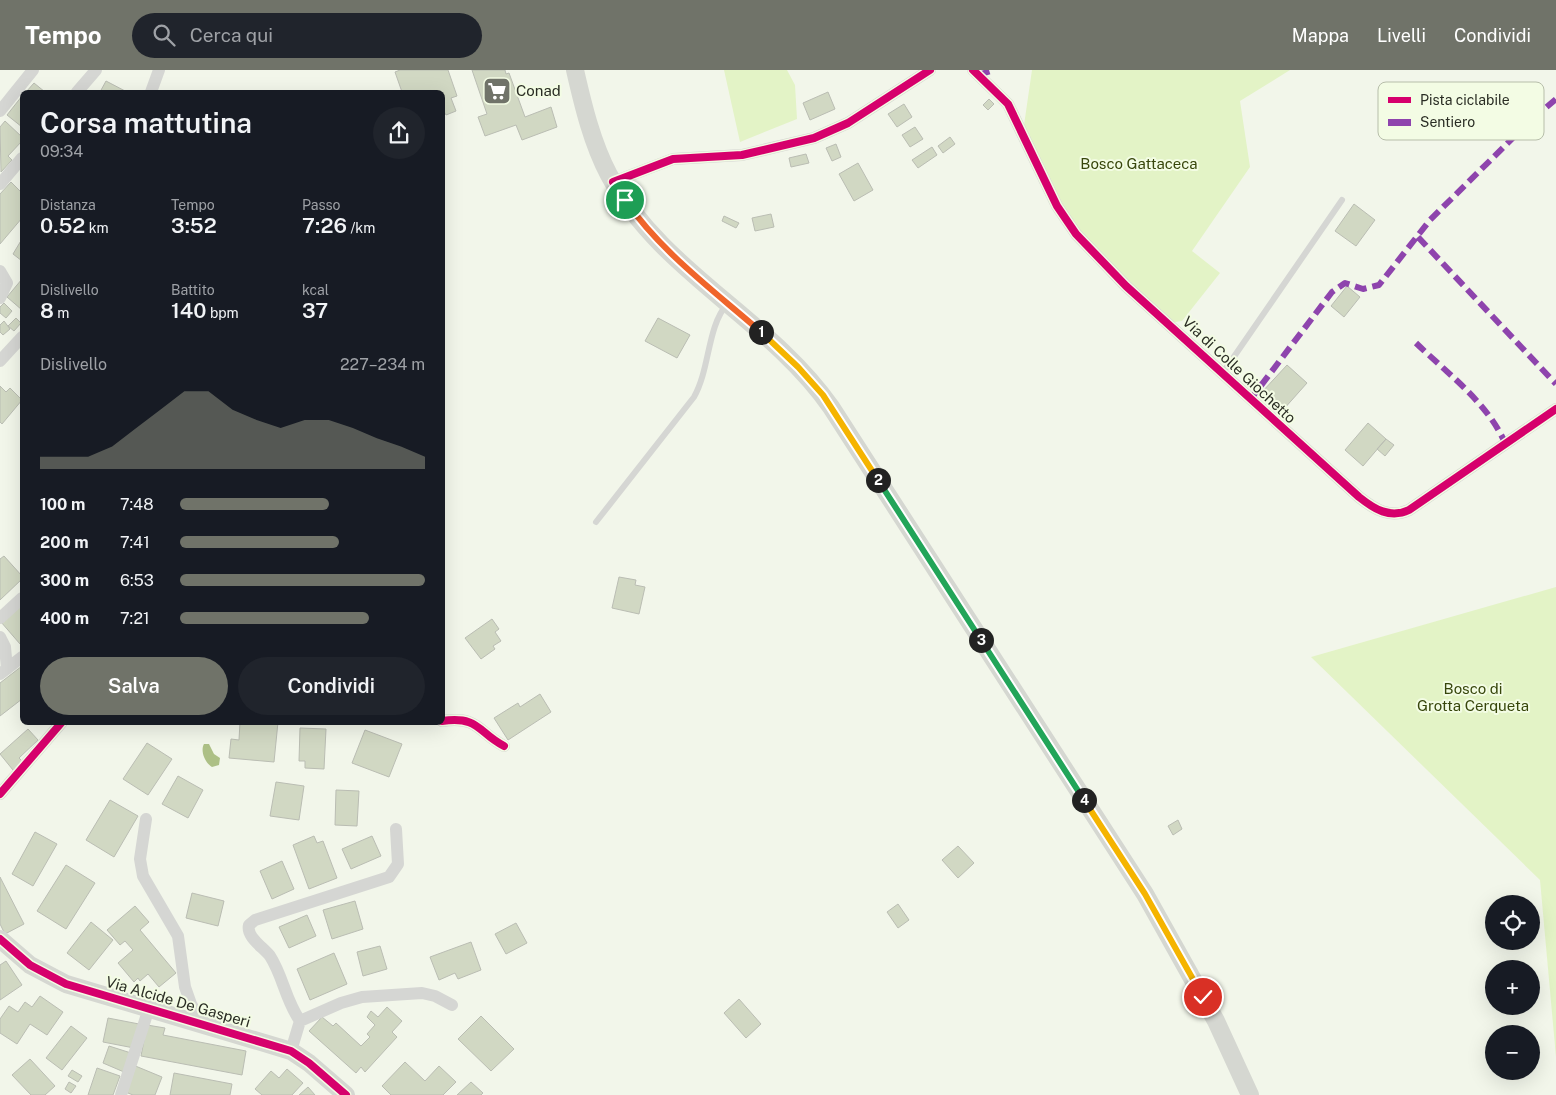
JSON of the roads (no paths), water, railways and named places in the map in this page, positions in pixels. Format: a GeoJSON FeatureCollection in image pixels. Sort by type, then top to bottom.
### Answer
{"type":"FeatureCollection","features":[{"type":"Feature","properties":{"kind":"main road"},"geometry":{"type":"LineString","coordinates":[[575,70],[595,143],[613,182],[652,236],[798,367],[823,395],[1145,894],[1216,1021],[1250,1095]]}},
{"type":"Feature","properties":{"kind":"main road","name":"Via Alcide De Gasperi"},"geometry":{"type":"LineString","coordinates":[[0,939],[25,961],[57,980],[291,1051],[309,1063],[346,1095]]}},
{"type":"Feature","properties":{"kind":"street"},"geometry":{"type":"LineString","coordinates":[[0,111],[33,70]]}},
{"type":"Feature","properties":{"kind":"street"},"geometry":{"type":"LineString","coordinates":[[80,90],[96,70]]}},
{"type":"Feature","properties":{"kind":"street"},"geometry":{"type":"LineString","coordinates":[[152,90],[159,70]]}},
{"type":"Feature","properties":{"kind":"street"},"geometry":{"type":"LineString","coordinates":[[613,182],[673,160],[742,155],[814,138],[848,123],[930,70]]}},
{"type":"Feature","properties":{"kind":"street","name":"Via di Colle Giochetto"},"geometry":{"type":"LineString","coordinates":[[973,70],[1008,104],[1057,206],[1071,228],[1117,278],[1364,501],[1381,511],[1401,514],[1413,508],[1556,409]]}},
{"type":"Feature","properties":{"kind":"street"},"geometry":{"type":"LineString","coordinates":[[0,184],[20,160]]}},
{"type":"Feature","properties":{"kind":"street"},"geometry":{"type":"LineString","coordinates":[[0,272],[7,284],[0,298]]}},
{"type":"Feature","properties":{"kind":"street"},"geometry":{"type":"LineString","coordinates":[[0,361],[20,338]]}},
{"type":"Feature","properties":{"kind":"street"},"geometry":{"type":"LineString","coordinates":[[0,618],[20,600]]}},
{"type":"Feature","properties":{"kind":"street"},"geometry":{"type":"LineString","coordinates":[[0,637],[5,647],[4,672]]}},
{"type":"Feature","properties":{"kind":"street"},"geometry":{"type":"LineString","coordinates":[[4,672],[20,659]]}},
{"type":"Feature","properties":{"kind":"street"},"geometry":{"type":"LineString","coordinates":[[445,721],[460,720],[474,723],[504,746]]}},
{"type":"Feature","properties":{"kind":"street"},"geometry":{"type":"LineString","coordinates":[[0,794],[59,725]]}},
{"type":"Feature","properties":{"kind":"street"},"geometry":{"type":"LineString","coordinates":[[146,819],[140,859],[142,876],[178,936],[185,987],[191,1004],[203,1024]]}},
{"type":"Feature","properties":{"kind":"street"},"geometry":{"type":"LineString","coordinates":[[291,1051],[300,1021],[287,1000],[271,958],[250,935],[250,925],[255,920],[389,877],[398,864],[396,830]]}},
{"type":"Feature","properties":{"kind":"street"},"geometry":{"type":"LineString","coordinates":[[300,1021],[341,1003],[362,998],[422,993],[436,996],[452,1005]]}},
{"type":"Feature","properties":{"kind":"street"},"geometry":{"type":"LineString","coordinates":[[121,1095],[149,1008]]}},
{"type":"Feature","properties":{"kind":"lane"},"geometry":{"type":"LineString","coordinates":[[1222,374],[1342,200]]}},
{"type":"Feature","properties":{"kind":"lane"},"geometry":{"type":"LineString","coordinates":[[596,522],[694,397],[703,376],[718,318],[728,303]]}},
{"type":"Feature","properties":{"kind":"place","name":"Conad"},"geometry":{"type":"Point","coordinates":[497,91]}},
{"type":"Feature","properties":{"kind":"park label","name":"Bosco Gattaceca"},"geometry":{"type":"Point","coordinates":[1139,164]}},
{"type":"Feature","properties":{"kind":"park label","name":"Bosco di Grotta Cerqueta"},"geometry":{"type":"Point","coordinates":[1473,698]}}]}
